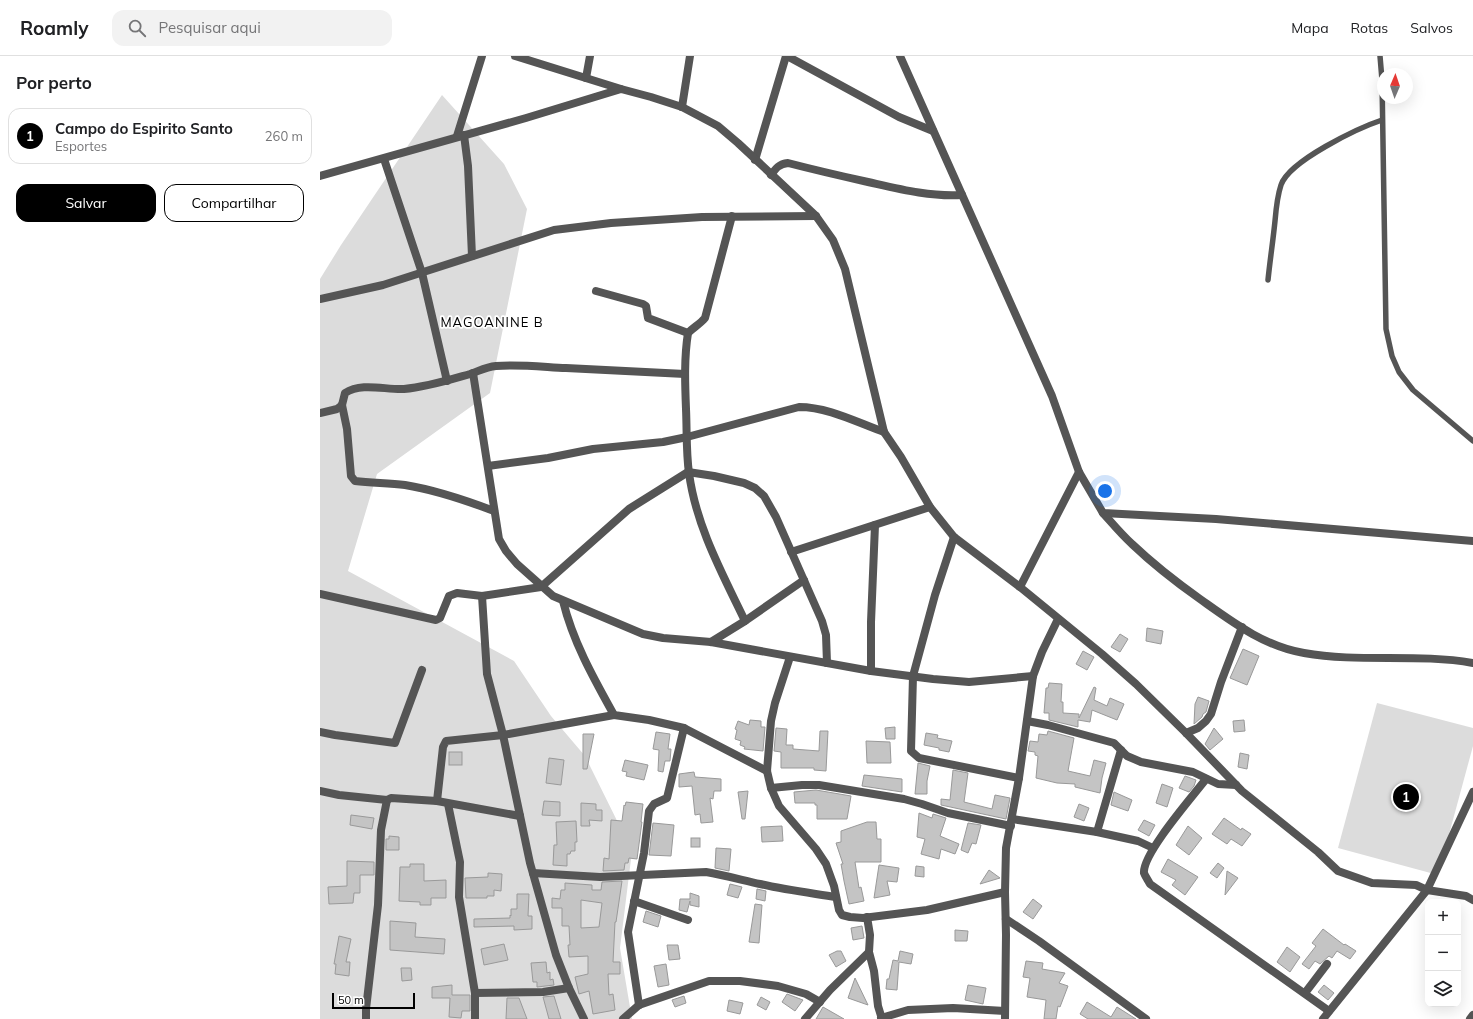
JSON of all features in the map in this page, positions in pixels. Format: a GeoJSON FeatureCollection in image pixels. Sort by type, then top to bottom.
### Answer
{"type":"FeatureCollection","features":[{"type":"Feature","properties":{"kind":"street"},"geometry":{"type":"LineString","coordinates":[[472,256],[468,166],[460,136],[482,56]]}},
{"type":"Feature","properties":{"kind":"street"},"geometry":{"type":"LineString","coordinates":[[515,56],[682,107],[718,126],[738,143],[816,216],[833,240],[845,269],[884,432],[901,457],[930,507],[954,537],[1020,587],[1102,654],[1136,684],[1242,791],[1318,852],[1338,871],[1372,883],[1416,885],[1427,890],[1466,896],[1473,900]]}},
{"type":"Feature","properties":{"kind":"street"},"geometry":{"type":"LineString","coordinates":[[586,78],[590,56]]}},
{"type":"Feature","properties":{"kind":"street"},"geometry":{"type":"LineString","coordinates":[[682,107],[690,56]]}},
{"type":"Feature","properties":{"kind":"street"},"geometry":{"type":"LineString","coordinates":[[755,160],[787,56],[899,117],[933,131]]}},
{"type":"Feature","properties":{"kind":"street"},"geometry":{"type":"LineString","coordinates":[[900,56],[1052,396],[1079,472],[1103,512],[1131,543],[1169,576],[1230,621],[1270,642],[1303,653],[1362,658],[1450,659],[1473,663]]}},
{"type":"Feature","properties":{"kind":"street"},"geometry":{"type":"LineString","coordinates":[[320,176],[533,116],[621,89]]}},
{"type":"Feature","properties":{"kind":"street"},"geometry":{"type":"LineString","coordinates":[[384,158],[422,273],[447,381]]}},
{"type":"Feature","properties":{"kind":"street"},"geometry":{"type":"LineString","coordinates":[[771,175],[778,166],[788,163],[830,174],[900,189],[937,195],[962,195]]}},
{"type":"Feature","properties":{"kind":"street"},"geometry":{"type":"LineString","coordinates":[[732,216],[705,318],[688,333],[685,374],[688,472],[702,529],[713,556],[745,621]]}},
{"type":"Feature","properties":{"kind":"street"},"geometry":{"type":"LineString","coordinates":[[320,299],[383,285],[554,230],[611,223],[732,216],[816,216]]}},
{"type":"Feature","properties":{"kind":"street"},"geometry":{"type":"LineString","coordinates":[[596,291],[643,304],[646,306],[648,318],[688,333]]}},
{"type":"Feature","properties":{"kind":"street"},"geometry":{"type":"LineString","coordinates":[[494,511],[462,499],[404,485],[355,481],[351,476],[347,429],[342,405],[345,393],[352,388],[362,387],[404,389],[447,381],[474,373],[483,368],[497,366],[685,374]]}},
{"type":"Feature","properties":{"kind":"street"},"geometry":{"type":"LineString","coordinates":[[474,373],[499,539],[506,551],[541,587],[553,596],[643,634],[669,639],[711,642],[871,671],[933,680],[969,682],[1033,676]]}},
{"type":"Feature","properties":{"kind":"street"},"geometry":{"type":"LineString","coordinates":[[320,413],[337,409],[342,405]]}},
{"type":"Feature","properties":{"kind":"street"},"geometry":{"type":"LineString","coordinates":[[488,466],[548,458],[593,449],[663,442],[688,437],[799,407],[813,407],[825,410],[884,432]]}},
{"type":"Feature","properties":{"kind":"street"},"geometry":{"type":"LineString","coordinates":[[320,594],[436,620],[440,618],[447,600],[452,594],[457,593],[482,596],[541,587],[629,509],[688,472],[744,483],[755,488],[764,496],[776,517],[822,621],[826,635],[827,663]]}},
{"type":"Feature","properties":{"kind":"street"},"geometry":{"type":"LineString","coordinates":[[1020,587],[1079,472]]}},
{"type":"Feature","properties":{"kind":"street"},"geometry":{"type":"LineString","coordinates":[[791,552],[930,507]]}},
{"type":"Feature","properties":{"kind":"street"},"geometry":{"type":"LineString","coordinates":[[1103,512],[1216,519],[1473,541]]}},
{"type":"Feature","properties":{"kind":"street"},"geometry":{"type":"LineString","coordinates":[[871,671],[871,622],[875,525]]}},
{"type":"Feature","properties":{"kind":"street"},"geometry":{"type":"LineString","coordinates":[[954,537],[935,596],[913,676],[911,751],[919,758],[1019,778]]}},
{"type":"Feature","properties":{"kind":"street"},"geometry":{"type":"LineString","coordinates":[[711,642],[745,621],[804,580]]}},
{"type":"Feature","properties":{"kind":"street"},"geometry":{"type":"LineString","coordinates":[[482,596],[486,674],[503,735],[533,873],[556,956],[584,1019]]}},
{"type":"Feature","properties":{"kind":"street"},"geometry":{"type":"LineString","coordinates":[[563,601],[567,616],[590,671],[614,715]]}},
{"type":"Feature","properties":{"kind":"street"},"geometry":{"type":"LineString","coordinates":[[867,917],[870,935],[869,952],[874,971],[878,1006],[882,1019],[908,1010],[953,1008],[1005,1015],[1006,848],[1019,778],[1033,676],[1058,619]]}},
{"type":"Feature","properties":{"kind":"street"},"geometry":{"type":"LineString","coordinates":[[1186,733],[1198,728],[1206,722],[1211,714],[1221,682],[1242,627]]}},
{"type":"Feature","properties":{"kind":"street"},"geometry":{"type":"LineString","coordinates":[[790,657],[775,703],[771,721],[767,771],[771,788],[779,806],[816,849],[826,864],[839,910],[842,915],[850,917],[867,917],[927,910],[1005,892]]}},
{"type":"Feature","properties":{"kind":"street"},"geometry":{"type":"LineString","coordinates":[[320,732],[395,743],[422,670]]}},
{"type":"Feature","properties":{"kind":"street"},"geometry":{"type":"LineString","coordinates":[[437,801],[442,748],[446,741],[503,735],[614,715],[649,720],[684,728],[767,771]]}},
{"type":"Feature","properties":{"kind":"street"},"geometry":{"type":"LineString","coordinates":[[1027,721],[1092,736],[1114,743],[1127,756],[1141,762],[1193,772],[1218,784],[1236,785]]}},
{"type":"Feature","properties":{"kind":"street"},"geometry":{"type":"LineString","coordinates":[[639,1005],[628,932],[644,854],[649,811],[654,804],[667,798],[684,728]]}},
{"type":"Feature","properties":{"kind":"street"},"geometry":{"type":"LineString","coordinates":[[1097,832],[1121,750]]}},
{"type":"Feature","properties":{"kind":"street"},"geometry":{"type":"LineString","coordinates":[[1206,779],[1153,848],[1145,865],[1144,874],[1150,884],[1329,1011]]}},
{"type":"Feature","properties":{"kind":"street"},"geometry":{"type":"LineString","coordinates":[[771,788],[819,785],[904,799],[948,813],[1097,832],[1138,841],[1153,848]]}},
{"type":"Feature","properties":{"kind":"street"},"geometry":{"type":"LineString","coordinates":[[320,791],[339,795],[387,800],[391,798],[437,801],[520,816]]}},
{"type":"Feature","properties":{"kind":"street"},"geometry":{"type":"LineString","coordinates":[[1323,1019],[1427,890],[1473,792]]}},
{"type":"Feature","properties":{"kind":"street"},"geometry":{"type":"LineString","coordinates":[[366,1019],[378,905],[382,830],[387,800]]}},
{"type":"Feature","properties":{"kind":"street"},"geometry":{"type":"LineString","coordinates":[[448,804],[460,862],[459,897],[475,993],[474,1019]]}},
{"type":"Feature","properties":{"kind":"street"},"geometry":{"type":"LineString","coordinates":[[533,873],[600,876],[711,873],[722,874],[758,884],[794,891],[836,897]]}},
{"type":"Feature","properties":{"kind":"street"},"geometry":{"type":"LineString","coordinates":[[634,901],[688,920]]}},
{"type":"Feature","properties":{"kind":"street"},"geometry":{"type":"LineString","coordinates":[[1006,919],[1039,941],[1146,1019]]}},
{"type":"Feature","properties":{"kind":"street"},"geometry":{"type":"LineString","coordinates":[[805,1019],[830,990],[869,952]]}},
{"type":"Feature","properties":{"kind":"street"},"geometry":{"type":"LineString","coordinates":[[1305,993],[1327,964]]}},
{"type":"Feature","properties":{"kind":"street"},"geometry":{"type":"LineString","coordinates":[[623,1019],[639,1005],[709,981],[740,981],[778,986],[806,994],[820,1002]]}},
{"type":"Feature","properties":{"kind":"street"},"geometry":{"type":"LineString","coordinates":[[475,993],[543,992],[569,988]]}},
{"type":"Feature","properties":{"kind":"street"},"geometry":{"type":"LineString","coordinates":[[1470,1019],[1473,1015]]}},
{"type":"Feature","properties":{"kind":"lane"},"geometry":{"type":"LineString","coordinates":[[1380,56],[1386,329],[1392,356],[1399,372],[1413,390],[1473,441]]}},
{"type":"Feature","properties":{"kind":"lane"},"geometry":{"type":"LineString","coordinates":[[1268,280],[1277,198],[1281,184],[1289,172],[1300,162],[1356,130],[1382,120]]}},
{"type":"Feature","properties":{"kind":"shaded area"},"geometry":{"type":"Polygon","coordinates":[[[442,95],[504,164],[527,209],[490,393],[377,474],[348,571],[514,661],[551,716],[585,756],[632,851],[620,948],[632,1019],[320,1019],[320,279],[341,245],[442,95]]]}},
{"type":"Feature","properties":{"kind":"shaded area"},"geometry":{"type":"Polygon","coordinates":[[[1377,703],[1473,728],[1473,746],[1438,875],[1338,848],[1377,703]]]}},
{"type":"Feature","properties":{"kind":"building"},"geometry":{"type":"Polygon","coordinates":[[[1147,628],[1163,631],[1161,644],[1146,641],[1147,628]]]}},
{"type":"Feature","properties":{"kind":"building"},"geometry":{"type":"Polygon","coordinates":[[[1120,634],[1128,639],[1120,652],[1111,647],[1120,634]]]}},
{"type":"Feature","properties":{"kind":"building"},"geometry":{"type":"Polygon","coordinates":[[[1243,649],[1259,656],[1247,685],[1230,678],[1243,649]]]}},
{"type":"Feature","properties":{"kind":"building"},"geometry":{"type":"Polygon","coordinates":[[[1083,651],[1094,657],[1087,670],[1076,664],[1083,651]]]}},
{"type":"Feature","properties":{"kind":"building"},"geometry":{"type":"Polygon","coordinates":[[[1049,683],[1062,684],[1061,702],[1063,702],[1063,713],[1079,714],[1079,718],[1094,687],[1096,688],[1094,700],[1107,706],[1110,698],[1124,704],[1117,720],[1092,710],[1090,722],[1078,720],[1078,727],[1049,720],[1049,713],[1044,713],[1046,688],[1048,688],[1049,683]]]}},
{"type":"Feature","properties":{"kind":"building"},"geometry":{"type":"Polygon","coordinates":[[[1198,697],[1209,701],[1206,712],[1194,724],[1195,704],[1198,697]]]}},
{"type":"Feature","properties":{"kind":"building"},"geometry":{"type":"Polygon","coordinates":[[[750,720],[761,721],[761,727],[765,727],[763,751],[744,749],[745,747],[740,745],[741,741],[735,739],[737,730],[735,729],[738,721],[749,725],[750,720]]]}},
{"type":"Feature","properties":{"kind":"building"},"geometry":{"type":"Polygon","coordinates":[[[1244,720],[1245,731],[1234,732],[1233,721],[1244,720]]]}},
{"type":"Feature","properties":{"kind":"building"},"geometry":{"type":"Polygon","coordinates":[[[895,727],[895,739],[886,739],[885,728],[895,727]]]}},
{"type":"Feature","properties":{"kind":"building"},"geometry":{"type":"Polygon","coordinates":[[[776,728],[787,729],[786,745],[793,745],[793,749],[819,751],[820,731],[828,731],[826,771],[814,770],[814,768],[781,768],[781,752],[774,751],[776,728]]]}},
{"type":"Feature","properties":{"kind":"building"},"geometry":{"type":"Polygon","coordinates":[[[1214,728],[1223,739],[1210,750],[1205,744],[1214,728]]]}},
{"type":"Feature","properties":{"kind":"building"},"geometry":{"type":"Polygon","coordinates":[[[1048,731],[1074,738],[1068,771],[1090,776],[1094,760],[1106,763],[1100,793],[1075,787],[1075,784],[1057,783],[1036,778],[1038,756],[1035,755],[1035,752],[1028,751],[1030,741],[1038,742],[1039,734],[1047,735],[1048,731]]]}},
{"type":"Feature","properties":{"kind":"building"},"geometry":{"type":"Polygon","coordinates":[[[656,732],[670,734],[668,749],[671,749],[670,761],[665,761],[663,772],[658,771],[659,750],[653,749],[656,732]]]}},
{"type":"Feature","properties":{"kind":"building"},"geometry":{"type":"Polygon","coordinates":[[[926,733],[938,735],[937,738],[952,741],[949,752],[924,745],[926,733]]]}},
{"type":"Feature","properties":{"kind":"building"},"geometry":{"type":"Polygon","coordinates":[[[583,734],[594,734],[587,769],[583,769],[583,734]]]}},
{"type":"Feature","properties":{"kind":"building"},"geometry":{"type":"Polygon","coordinates":[[[866,741],[890,742],[891,763],[867,763],[866,741]]]}},
{"type":"Feature","properties":{"kind":"building"},"geometry":{"type":"Polygon","coordinates":[[[449,752],[462,752],[462,765],[449,765],[449,752]]]}},
{"type":"Feature","properties":{"kind":"building"},"geometry":{"type":"Polygon","coordinates":[[[1240,753],[1249,755],[1247,769],[1238,767],[1240,753]]]}},
{"type":"Feature","properties":{"kind":"building"},"geometry":{"type":"Polygon","coordinates":[[[549,758],[564,760],[561,785],[546,783],[549,758]]]}},
{"type":"Feature","properties":{"kind":"building"},"geometry":{"type":"Polygon","coordinates":[[[625,760],[648,765],[644,780],[626,776],[627,772],[622,771],[625,760]]]}},
{"type":"Feature","properties":{"kind":"building"},"geometry":{"type":"Polygon","coordinates":[[[918,763],[930,766],[927,781],[927,794],[915,794],[918,763]]]}},
{"type":"Feature","properties":{"kind":"building"},"geometry":{"type":"Polygon","coordinates":[[[953,770],[968,773],[964,802],[992,809],[995,795],[1010,798],[1006,819],[941,805],[941,799],[950,800],[953,770]]]}},
{"type":"Feature","properties":{"kind":"building"},"geometry":{"type":"Polygon","coordinates":[[[694,772],[695,777],[721,779],[721,791],[714,791],[713,799],[710,798],[713,822],[701,823],[700,814],[695,815],[692,786],[679,787],[679,774],[694,772]]]}},
{"type":"Feature","properties":{"kind":"building"},"geometry":{"type":"Polygon","coordinates":[[[864,775],[902,779],[902,792],[862,786],[864,775]]]}},
{"type":"Feature","properties":{"kind":"building"},"geometry":{"type":"Polygon","coordinates":[[[1185,776],[1196,780],[1194,786],[1189,792],[1179,788],[1185,776]]]}},
{"type":"Feature","properties":{"kind":"building"},"geometry":{"type":"Polygon","coordinates":[[[1162,784],[1173,788],[1167,807],[1156,803],[1162,784]]]}},
{"type":"Feature","properties":{"kind":"building"},"geometry":{"type":"Polygon","coordinates":[[[816,790],[851,796],[847,819],[817,819],[817,805],[815,805],[815,803],[795,803],[794,792],[816,790]]]}},
{"type":"Feature","properties":{"kind":"building"},"geometry":{"type":"Polygon","coordinates":[[[748,791],[745,819],[742,819],[738,792],[748,791]]]}},
{"type":"Feature","properties":{"kind":"building"},"geometry":{"type":"Polygon","coordinates":[[[1114,792],[1132,800],[1128,811],[1111,805],[1114,792]]]}},
{"type":"Feature","properties":{"kind":"building"},"geometry":{"type":"Polygon","coordinates":[[[544,801],[560,802],[560,816],[542,815],[544,801]]]}},
{"type":"Feature","properties":{"kind":"building"},"geometry":{"type":"Polygon","coordinates":[[[626,802],[643,804],[637,859],[629,858],[628,863],[625,863],[624,870],[603,871],[604,858],[609,859],[611,820],[622,821],[624,805],[625,806],[626,802]]]}},
{"type":"Feature","properties":{"kind":"building"},"geometry":{"type":"Polygon","coordinates":[[[581,803],[596,804],[596,810],[602,810],[602,821],[589,820],[590,826],[581,826],[581,803]]]}},
{"type":"Feature","properties":{"kind":"building"},"geometry":{"type":"Polygon","coordinates":[[[1079,804],[1089,808],[1084,821],[1074,817],[1079,804]]]}},
{"type":"Feature","properties":{"kind":"building"},"geometry":{"type":"Polygon","coordinates":[[[919,813],[932,818],[933,814],[946,818],[940,836],[959,844],[955,854],[941,849],[939,859],[921,854],[925,839],[917,837],[919,813]]]}},
{"type":"Feature","properties":{"kind":"building"},"geometry":{"type":"Polygon","coordinates":[[[351,815],[374,818],[372,829],[350,825],[351,815]]]}},
{"type":"Feature","properties":{"kind":"building"},"geometry":{"type":"Polygon","coordinates":[[[1224,818],[1241,830],[1242,828],[1251,834],[1242,846],[1231,839],[1227,844],[1212,834],[1224,818]]]}},
{"type":"Feature","properties":{"kind":"building"},"geometry":{"type":"Polygon","coordinates":[[[1144,820],[1155,825],[1149,836],[1138,830],[1144,820]]]}},
{"type":"Feature","properties":{"kind":"building"},"geometry":{"type":"Polygon","coordinates":[[[576,821],[577,842],[575,842],[575,851],[571,851],[570,854],[567,854],[567,866],[553,865],[554,845],[557,845],[556,822],[576,821]]]}},
{"type":"Feature","properties":{"kind":"building"},"geometry":{"type":"Polygon","coordinates":[[[867,822],[876,822],[877,839],[881,839],[881,862],[855,862],[859,888],[861,887],[864,901],[849,904],[841,864],[843,864],[836,843],[841,842],[841,831],[867,822]]]}},
{"type":"Feature","properties":{"kind":"building"},"geometry":{"type":"Polygon","coordinates":[[[653,823],[674,825],[671,856],[649,855],[653,823]]]}},
{"type":"Feature","properties":{"kind":"building"},"geometry":{"type":"Polygon","coordinates":[[[968,823],[981,825],[976,844],[972,843],[968,853],[961,850],[968,823]]]}},
{"type":"Feature","properties":{"kind":"building"},"geometry":{"type":"Polygon","coordinates":[[[782,826],[783,841],[762,842],[761,827],[782,826]]]}},
{"type":"Feature","properties":{"kind":"building"},"geometry":{"type":"Polygon","coordinates":[[[1188,826],[1202,838],[1189,855],[1176,845],[1188,826]]]}},
{"type":"Feature","properties":{"kind":"building"},"geometry":{"type":"Polygon","coordinates":[[[389,836],[399,837],[399,850],[386,850],[386,839],[389,839],[389,836]]]}},
{"type":"Feature","properties":{"kind":"building"},"geometry":{"type":"Polygon","coordinates":[[[691,838],[700,838],[700,847],[691,847],[691,838]]]}},
{"type":"Feature","properties":{"kind":"building"},"geometry":{"type":"Polygon","coordinates":[[[716,848],[731,849],[729,871],[715,868],[716,848]]]}},
{"type":"Feature","properties":{"kind":"building"},"geometry":{"type":"Polygon","coordinates":[[[1168,859],[1198,877],[1185,895],[1172,885],[1176,880],[1161,872],[1168,859]]]}},
{"type":"Feature","properties":{"kind":"building"},"geometry":{"type":"Polygon","coordinates":[[[347,861],[374,862],[374,875],[360,875],[360,893],[354,893],[353,903],[329,904],[328,887],[347,886],[347,861]]]}},
{"type":"Feature","properties":{"kind":"building"},"geometry":{"type":"Polygon","coordinates":[[[1218,863],[1224,868],[1217,878],[1210,873],[1218,863]]]}},
{"type":"Feature","properties":{"kind":"building"},"geometry":{"type":"Polygon","coordinates":[[[410,864],[424,864],[424,881],[446,880],[446,898],[431,898],[431,905],[420,905],[420,902],[399,901],[400,867],[410,867],[410,864]]]}},
{"type":"Feature","properties":{"kind":"building"},"geometry":{"type":"Polygon","coordinates":[[[879,865],[899,868],[897,882],[887,881],[890,895],[874,898],[879,865]]]}},
{"type":"Feature","properties":{"kind":"building"},"geometry":{"type":"Polygon","coordinates":[[[916,866],[924,867],[924,877],[915,876],[916,866]]]}},
{"type":"Feature","properties":{"kind":"building"},"geometry":{"type":"Polygon","coordinates":[[[989,870],[1000,878],[980,884],[989,870]]]}},
{"type":"Feature","properties":{"kind":"building"},"geometry":{"type":"Polygon","coordinates":[[[1227,871],[1238,878],[1225,895],[1227,871]]]}},
{"type":"Feature","properties":{"kind":"building"},"geometry":{"type":"Polygon","coordinates":[[[488,873],[502,874],[501,891],[494,890],[494,896],[487,896],[487,898],[466,898],[465,878],[488,877],[488,873]]]}},
{"type":"Feature","properties":{"kind":"building"},"geometry":{"type":"Polygon","coordinates":[[[622,881],[615,922],[613,962],[620,962],[620,974],[608,974],[609,995],[613,994],[615,1010],[593,1014],[589,991],[579,994],[575,977],[588,974],[588,956],[569,957],[569,926],[562,926],[562,908],[552,908],[552,898],[560,899],[561,890],[565,890],[565,883],[592,885],[592,890],[601,890],[602,882],[622,881]],[[581,900],[581,928],[599,927],[602,903],[581,900]]]}},
{"type":"Feature","properties":{"kind":"building"},"geometry":{"type":"Polygon","coordinates":[[[730,884],[742,887],[738,898],[727,895],[730,884]]]}},
{"type":"Feature","properties":{"kind":"building"},"geometry":{"type":"Polygon","coordinates":[[[757,889],[766,891],[765,901],[756,899],[757,889]]]}},
{"type":"Feature","properties":{"kind":"building"},"geometry":{"type":"Polygon","coordinates":[[[690,893],[699,896],[699,907],[690,905],[690,901],[687,912],[679,910],[680,899],[690,899],[690,893]]]}},
{"type":"Feature","properties":{"kind":"building"},"geometry":{"type":"Polygon","coordinates":[[[517,894],[529,894],[528,916],[532,916],[532,929],[514,930],[514,926],[474,927],[474,919],[510,918],[511,909],[517,909],[517,894]]]}},
{"type":"Feature","properties":{"kind":"building"},"geometry":{"type":"Polygon","coordinates":[[[1033,899],[1042,906],[1033,919],[1023,912],[1033,899]]]}},
{"type":"Feature","properties":{"kind":"building"},"geometry":{"type":"Polygon","coordinates":[[[755,904],[762,905],[759,943],[749,942],[755,904]]]}},
{"type":"Feature","properties":{"kind":"building"},"geometry":{"type":"Polygon","coordinates":[[[646,911],[661,916],[658,927],[643,922],[646,911]]]}},
{"type":"Feature","properties":{"kind":"building"},"geometry":{"type":"Polygon","coordinates":[[[390,921],[416,923],[415,937],[445,939],[444,954],[390,950],[390,921]]]}},
{"type":"Feature","properties":{"kind":"building"},"geometry":{"type":"Polygon","coordinates":[[[862,926],[864,938],[853,940],[851,928],[862,926]]]}},
{"type":"Feature","properties":{"kind":"building"},"geometry":{"type":"Polygon","coordinates":[[[1323,929],[1344,945],[1345,944],[1356,951],[1350,959],[1337,951],[1332,958],[1329,956],[1320,964],[1315,961],[1309,969],[1302,964],[1316,946],[1312,943],[1323,929]]]}},
{"type":"Feature","properties":{"kind":"building"},"geometry":{"type":"Polygon","coordinates":[[[955,930],[968,931],[967,941],[955,941],[955,930]]]}},
{"type":"Feature","properties":{"kind":"building"},"geometry":{"type":"Polygon","coordinates":[[[339,936],[351,939],[346,962],[350,962],[349,976],[335,974],[336,964],[334,964],[339,936]]]}},
{"type":"Feature","properties":{"kind":"building"},"geometry":{"type":"Polygon","coordinates":[[[504,944],[508,960],[484,965],[481,949],[504,944]]]}},
{"type":"Feature","properties":{"kind":"building"},"geometry":{"type":"Polygon","coordinates":[[[667,945],[678,945],[680,959],[669,960],[667,945]]]}},
{"type":"Feature","properties":{"kind":"building"},"geometry":{"type":"Polygon","coordinates":[[[1287,947],[1300,957],[1290,972],[1277,962],[1287,947]]]}},
{"type":"Feature","properties":{"kind":"building"},"geometry":{"type":"Polygon","coordinates":[[[837,951],[841,951],[846,961],[836,967],[829,955],[837,951]]]}},
{"type":"Feature","properties":{"kind":"building"},"geometry":{"type":"Polygon","coordinates":[[[900,951],[913,954],[911,964],[899,962],[897,990],[886,989],[887,979],[889,979],[893,960],[898,961],[900,951]]]}},
{"type":"Feature","properties":{"kind":"building"},"geometry":{"type":"Polygon","coordinates":[[[1026,961],[1043,963],[1042,969],[1065,973],[1059,983],[1068,986],[1060,1007],[1058,1006],[1056,1019],[1044,1019],[1046,1000],[1027,997],[1030,978],[1023,977],[1026,961]]]}},
{"type":"Feature","properties":{"kind":"building"},"geometry":{"type":"Polygon","coordinates":[[[546,962],[547,973],[550,972],[550,980],[553,979],[554,985],[537,987],[537,982],[533,982],[531,963],[546,962]]]}},
{"type":"Feature","properties":{"kind":"building"},"geometry":{"type":"Polygon","coordinates":[[[666,964],[669,985],[658,987],[654,966],[666,964]]]}},
{"type":"Feature","properties":{"kind":"building"},"geometry":{"type":"Polygon","coordinates":[[[401,968],[411,968],[412,980],[402,981],[401,968]]]}},
{"type":"Feature","properties":{"kind":"building"},"geometry":{"type":"Polygon","coordinates":[[[855,978],[868,1005],[848,998],[855,978]]]}},
{"type":"Feature","properties":{"kind":"building"},"geometry":{"type":"Polygon","coordinates":[[[452,985],[452,995],[470,995],[470,1011],[462,1011],[461,1018],[449,1017],[450,998],[432,998],[432,987],[452,985]]]}},
{"type":"Feature","properties":{"kind":"building"},"geometry":{"type":"Polygon","coordinates":[[[968,985],[986,988],[983,1004],[965,1000],[968,985]]]}},
{"type":"Feature","properties":{"kind":"building"},"geometry":{"type":"Polygon","coordinates":[[[1324,985],[1334,993],[1328,1000],[1318,992],[1324,985]]]}},
{"type":"Feature","properties":{"kind":"building"},"geometry":{"type":"Polygon","coordinates":[[[787,994],[803,1000],[795,1011],[782,1002],[787,994]]]}},
{"type":"Feature","properties":{"kind":"building"},"geometry":{"type":"Polygon","coordinates":[[[554,996],[561,1019],[549,1019],[543,997],[554,996]]]}},
{"type":"Feature","properties":{"kind":"building"},"geometry":{"type":"Polygon","coordinates":[[[684,996],[686,1003],[675,1007],[672,1000],[684,996]]]}},
{"type":"Feature","properties":{"kind":"building"},"geometry":{"type":"Polygon","coordinates":[[[761,997],[770,1002],[766,1010],[757,1005],[761,997]]]}},
{"type":"Feature","properties":{"kind":"building"},"geometry":{"type":"Polygon","coordinates":[[[507,998],[519,998],[527,1019],[506,1019],[507,998]]]}},
{"type":"Feature","properties":{"kind":"building"},"geometry":{"type":"Polygon","coordinates":[[[729,1000],[743,1003],[740,1014],[727,1011],[729,1000]]]}},
{"type":"Feature","properties":{"kind":"building"},"geometry":{"type":"Polygon","coordinates":[[[1087,1002],[1111,1017],[1117,1007],[1136,1019],[1088,1019],[1080,1014],[1087,1002]]]}},
{"type":"Feature","properties":{"kind":"building"},"geometry":{"type":"Polygon","coordinates":[[[823,1007],[844,1019],[816,1019],[823,1007]]]}},
{"type":"Feature","properties":{"kind":"place","name":"Campo do Espirito Santo"},"geometry":{"type":"Point","coordinates":[1406,797]}},
{"type":"Feature","properties":{"kind":"district","name":"MAGOANINE B"},"geometry":{"type":"Point","coordinates":[492,322]}}]}
